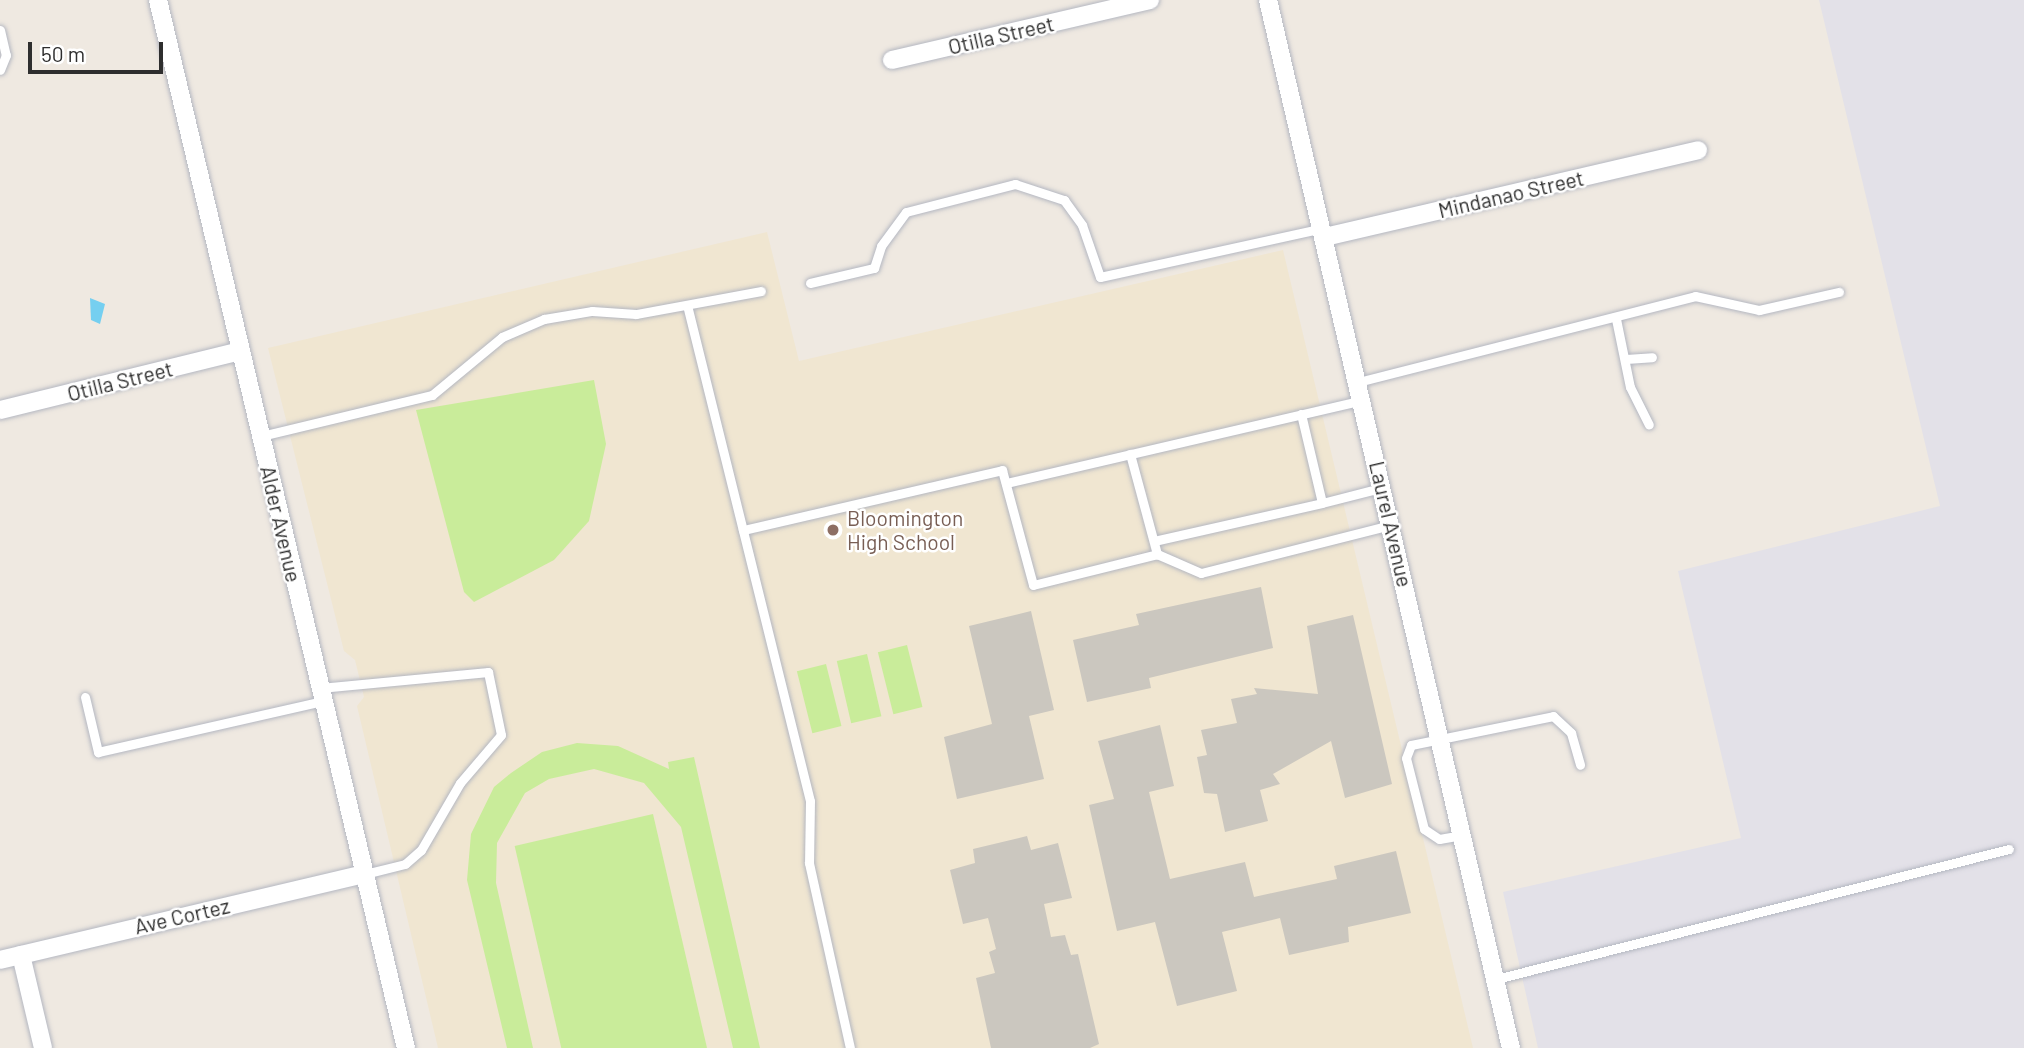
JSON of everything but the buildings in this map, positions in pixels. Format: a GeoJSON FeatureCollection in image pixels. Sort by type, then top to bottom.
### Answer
{"type":"FeatureCollection","features":[{"type":"Feature","properties":{"kind":"street","name":"Alder Avenue"},"geometry":{"type":"LineString","coordinates":[[158,0],[406,1048]]}},
{"type":"Feature","properties":{"kind":"street","name":"Otilla Street"},"geometry":{"type":"LineString","coordinates":[[892,60],[1150,0]]}},
{"type":"Feature","properties":{"kind":"street","name":"Laurel Avenue"},"geometry":{"type":"LineString","coordinates":[[1268,0],[1511,1048]]}},
{"type":"Feature","properties":{"kind":"street","name":"Mindanao Street"},"geometry":{"type":"LineString","coordinates":[[1324,233],[1698,150]]}},
{"type":"Feature","properties":{"kind":"street","name":"Otilla Street"},"geometry":{"type":"LineString","coordinates":[[0,410],[241,351]]}},
{"type":"Feature","properties":{"kind":"street","name":"Ave Cortez"},"geometry":{"type":"LineString","coordinates":[[0,960],[365,874]]}},
{"type":"Feature","properties":{"kind":"street"},"geometry":{"type":"LineString","coordinates":[[21,955],[43,1048]]}},
{"type":"Feature","properties":{"kind":"lane"},"geometry":{"type":"LineString","coordinates":[[0,30],[6,55],[0,70]]}},
{"type":"Feature","properties":{"kind":"lane"},"geometry":{"type":"LineString","coordinates":[[810,283],[874,268],[881,246],[906,212],[1016,184],[1064,200],[1082,225],[1100,277],[1324,233]]}},
{"type":"Feature","properties":{"kind":"lane"},"geometry":{"type":"LineString","coordinates":[[261,436],[432,395],[502,337],[544,319],[688,305],[761,291]]}},
{"type":"Feature","properties":{"kind":"lane"},"geometry":{"type":"LineString","coordinates":[[1358,382],[1616,319],[1695,296],[1759,310],[1839,292]]}},
{"type":"Feature","properties":{"kind":"lane"},"geometry":{"type":"LineString","coordinates":[[688,305],[810,801],[809,863],[850,1048]]}},
{"type":"Feature","properties":{"kind":"lane"},"geometry":{"type":"LineString","coordinates":[[1616,319],[1630,387],[1649,425]]}},
{"type":"Feature","properties":{"kind":"lane"},"geometry":{"type":"LineString","coordinates":[[1626,359],[1652,357]]}},
{"type":"Feature","properties":{"kind":"lane"},"geometry":{"type":"LineString","coordinates":[[1006,483],[1362,400]]}},
{"type":"Feature","properties":{"kind":"lane"},"geometry":{"type":"LineString","coordinates":[[1301,414],[1322,503]]}},
{"type":"Feature","properties":{"kind":"lane"},"geometry":{"type":"LineString","coordinates":[[1130,454],[1157,554]]}},
{"type":"Feature","properties":{"kind":"lane"},"geometry":{"type":"LineString","coordinates":[[743,530],[1002,470],[1033,585],[1157,554],[1200,573],[1391,525]]}},
{"type":"Feature","properties":{"kind":"lane"},"geometry":{"type":"LineString","coordinates":[[1154,541],[1382,488]]}},
{"type":"Feature","properties":{"kind":"lane"},"geometry":{"type":"LineString","coordinates":[[85,697],[98,752],[321,694],[488,672],[501,735],[460,783],[421,850],[405,864],[365,874]]}},
{"type":"Feature","properties":{"kind":"lane"},"geometry":{"type":"LineString","coordinates":[[1462,835],[1439,839],[1424,829],[1406,758],[1411,745],[1553,716],[1571,733],[1580,765]]}},
{"type":"Feature","properties":{"kind":"lane"},"geometry":{"type":"LineString","coordinates":[[1496,979],[2009,849]]}},
{"type":"Feature","properties":{"kind":"shaded area"},"geometry":{"type":"Polygon","coordinates":[[[1819,0],[2024,0],[2024,1048],[1538,1048],[1503,892],[1741,838],[1678,571],[1940,506],[1819,0]]]}},
{"type":"Feature","properties":{"kind":"shaded area","name":"Bloomington High School"},"geometry":{"type":"Polygon","coordinates":[[[767,232],[799,361],[1283,250],[1473,1048],[438,1048],[357,706],[364,697],[355,660],[344,651],[268,348],[767,232]]]}},
{"type":"Feature","properties":{"kind":"green space"},"geometry":{"type":"Polygon","coordinates":[[[594,380],[606,444],[589,521],[554,560],[474,602],[464,592],[416,410],[594,380]]]}},
{"type":"Feature","properties":{"kind":"green space"},"geometry":{"type":"Polygon","coordinates":[[[907,645],[922,707],[893,714],[878,652],[907,645]]]}},
{"type":"Feature","properties":{"kind":"green space"},"geometry":{"type":"Polygon","coordinates":[[[867,654],[881,716],[851,723],[837,661],[867,654]]]}},
{"type":"Feature","properties":{"kind":"green space"},"geometry":{"type":"Polygon","coordinates":[[[826,664],[841,726],[812,733],[797,671],[826,664]]]}},
{"type":"Feature","properties":{"kind":"green space"},"geometry":{"type":"Polygon","coordinates":[[[577,743],[618,746],[669,769],[668,762],[694,757],[760,1048],[733,1048],[681,827],[644,783],[594,769],[549,779],[525,793],[497,843],[496,883],[533,1048],[507,1048],[467,880],[471,834],[494,787],[542,752],[577,743]]]}},
{"type":"Feature","properties":{"kind":"green space"},"geometry":{"type":"Polygon","coordinates":[[[653,814],[707,1048],[561,1048],[515,846],[653,814]]]}},
{"type":"Feature","properties":{"kind":"water"},"geometry":{"type":"Polygon","coordinates":[[[90,298],[105,304],[100,324],[91,320],[90,298]]]}},
{"type":"Feature","properties":{"kind":"place","name":"Bloomington High School"},"geometry":{"type":"Point","coordinates":[833,530]}}]}
